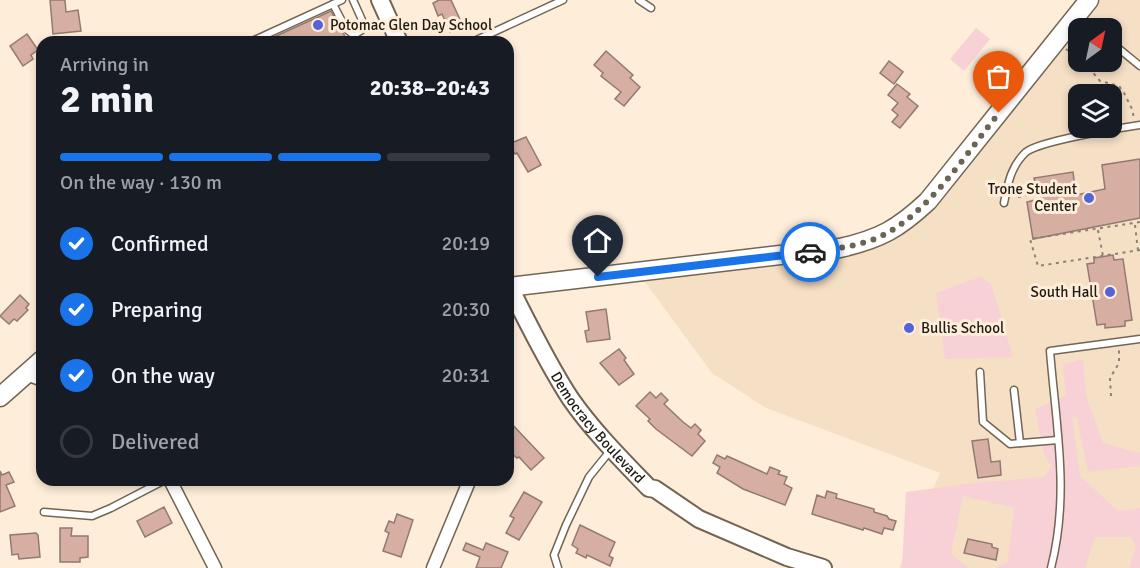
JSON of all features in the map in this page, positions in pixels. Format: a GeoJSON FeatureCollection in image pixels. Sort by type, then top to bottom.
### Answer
{"type":"FeatureCollection","features":[{"type":"Feature","properties":{"kind":"main road"},"geometry":{"type":"LineString","coordinates":[[380,0],[396,36]]}},
{"type":"Feature","properties":{"kind":"main road"},"geometry":{"type":"LineString","coordinates":[[514,285],[840,248],[871,241],[906,221],[928,201],[1089,0]]}},
{"type":"Feature","properties":{"kind":"main road","name":"Democracy Boulevard"},"geometry":{"type":"LineString","coordinates":[[514,296],[542,352],[572,400],[613,449],[650,488],[655,489],[699,519],[787,557],[823,568]]}},
{"type":"Feature","properties":{"kind":"main road"},"geometry":{"type":"LineString","coordinates":[[0,397],[36,365]]}},
{"type":"Feature","properties":{"kind":"street"},"geometry":{"type":"LineString","coordinates":[[174,486],[215,568]]}},
{"type":"Feature","properties":{"kind":"street"},"geometry":{"type":"LineString","coordinates":[[433,568],[467,486]]}},
{"type":"Feature","properties":{"kind":"lane"},"geometry":{"type":"LineString","coordinates":[[263,36],[342,0]]}},
{"type":"Feature","properties":{"kind":"lane"},"geometry":{"type":"LineString","coordinates":[[333,4],[346,29],[354,35],[362,30],[362,20],[353,0]]}},
{"type":"Feature","properties":{"kind":"lane"},"geometry":{"type":"LineString","coordinates":[[485,36],[563,0]]}},
{"type":"Feature","properties":{"kind":"lane"},"geometry":{"type":"LineString","coordinates":[[639,0],[651,8]]}},
{"type":"Feature","properties":{"kind":"lane"},"geometry":{"type":"LineString","coordinates":[[1122,51],[1140,66]]}},
{"type":"Feature","properties":{"kind":"lane"},"geometry":{"type":"LineString","coordinates":[[1004,203],[1012,170],[1033,148],[1137,125]]}},
{"type":"Feature","properties":{"kind":"lane"},"geometry":{"type":"LineString","coordinates":[[1051,568],[1057,545],[1061,462],[1050,351],[1140,339]]}},
{"type":"Feature","properties":{"kind":"lane"},"geometry":{"type":"LineString","coordinates":[[980,372],[983,422],[1010,444],[1058,440]]}},
{"type":"Feature","properties":{"kind":"lane"},"geometry":{"type":"LineString","coordinates":[[23,376],[36,381]]}},
{"type":"Feature","properties":{"kind":"lane"},"geometry":{"type":"LineString","coordinates":[[1014,390],[1020,443]]}},
{"type":"Feature","properties":{"kind":"lane"},"geometry":{"type":"LineString","coordinates":[[558,568],[554,555],[566,525],[589,477],[613,449]]}},
{"type":"Feature","properties":{"kind":"lane"},"geometry":{"type":"LineString","coordinates":[[44,512],[92,516],[153,486]]}},
{"type":"Feature","properties":{"kind":"path"},"geometry":{"type":"LineString","coordinates":[[1092,72],[1100,81],[1119,86],[1132,109],[1137,125]]}},
{"type":"Feature","properties":{"kind":"path"},"geometry":{"type":"LineString","coordinates":[[1018,197],[1037,193]]}},
{"type":"Feature","properties":{"kind":"path"},"geometry":{"type":"LineString","coordinates":[[1135,225],[1139,250],[1038,266],[1030,239],[1140,222]]}},
{"type":"Feature","properties":{"kind":"path"},"geometry":{"type":"LineString","coordinates":[[1098,230],[1103,256]]}},
{"type":"Feature","properties":{"kind":"path"},"geometry":{"type":"LineString","coordinates":[[1111,396],[1110,378],[1121,357],[1119,347]]}},
{"type":"Feature","properties":{"kind":"shaded area","name":"Bullis School"},"geometry":{"type":"Polygon","coordinates":[[[1089,0],[1140,0],[1140,568],[899,568],[940,473],[766,408],[712,373],[645,282],[840,248],[906,221],[1068,25],[1068,72],[1122,72],[1122,18],[1074,18],[1089,0]]]}},
{"type":"Feature","properties":{"kind":"shaded area"},"geometry":{"type":"Polygon","coordinates":[[[976,28],[990,39],[964,71],[950,59],[976,28]]]}},
{"type":"Feature","properties":{"kind":"shaded area"},"geometry":{"type":"Polygon","coordinates":[[[980,277],[991,284],[1013,357],[945,359],[936,293],[980,277]]]}},
{"type":"Feature","properties":{"kind":"shaded area"},"geometry":{"type":"Polygon","coordinates":[[[1083,359],[1086,396],[1103,443],[1140,453],[1140,466],[1088,472],[1077,419],[1072,416],[1080,476],[1118,511],[1140,508],[1140,568],[1129,568],[1136,547],[1131,537],[1095,537],[1085,568],[996,568],[1008,561],[1014,508],[963,496],[951,554],[969,568],[902,568],[906,492],[1044,477],[1052,466],[1044,455],[1035,409],[1066,396],[1063,364],[1083,359]]]}},
{"type":"Feature","properties":{"kind":"building"},"geometry":{"type":"Polygon","coordinates":[[[50,0],[65,0],[66,12],[78,10],[81,31],[53,34],[50,0]]]}},
{"type":"Feature","properties":{"kind":"building"},"geometry":{"type":"Polygon","coordinates":[[[439,0],[451,0],[463,26],[450,32],[442,14],[438,16],[433,3],[439,0]]]}},
{"type":"Feature","properties":{"kind":"building"},"geometry":{"type":"Polygon","coordinates":[[[331,11],[345,36],[276,36],[331,11]]]}},
{"type":"Feature","properties":{"kind":"building"},"geometry":{"type":"Polygon","coordinates":[[[27,34],[36,47],[36,51],[31,55],[33,59],[23,66],[10,46],[27,34]]]}},
{"type":"Feature","properties":{"kind":"building"},"geometry":{"type":"Polygon","coordinates":[[[606,51],[633,75],[630,78],[640,87],[624,106],[615,99],[621,92],[601,76],[603,73],[594,65],[606,51]]]}},
{"type":"Feature","properties":{"kind":"building"},"geometry":{"type":"Polygon","coordinates":[[[889,61],[903,72],[894,84],[880,73],[889,61]]]}},
{"type":"Feature","properties":{"kind":"building"},"geometry":{"type":"Polygon","coordinates":[[[897,84],[910,94],[907,97],[918,106],[900,128],[892,122],[898,115],[892,110],[898,103],[888,95],[897,84]]]}},
{"type":"Feature","properties":{"kind":"building"},"geometry":{"type":"Polygon","coordinates":[[[526,137],[541,165],[528,172],[517,153],[514,152],[514,142],[526,137]]]}},
{"type":"Feature","properties":{"kind":"building","name":"Trone Student Center"},"geometry":{"type":"Polygon","coordinates":[[[1140,159],[1140,218],[1033,239],[1027,202],[1039,199],[1034,178],[1073,172],[1076,195],[1105,189],[1102,165],[1140,159]]]}},
{"type":"Feature","properties":{"kind":"building","name":"South Hall"},"geometry":{"type":"Polygon","coordinates":[[[1113,255],[1114,260],[1123,259],[1132,320],[1125,321],[1125,326],[1105,328],[1105,324],[1097,325],[1087,264],[1094,263],[1094,258],[1113,255]]]}},
{"type":"Feature","properties":{"kind":"building"},"geometry":{"type":"Polygon","coordinates":[[[20,295],[29,304],[26,308],[28,310],[17,321],[14,319],[9,324],[0,316],[20,295]]]}},
{"type":"Feature","properties":{"kind":"building"},"geometry":{"type":"Polygon","coordinates":[[[606,309],[610,339],[587,342],[585,331],[589,330],[586,312],[606,309]]]}},
{"type":"Feature","properties":{"kind":"building"},"geometry":{"type":"Polygon","coordinates":[[[619,349],[634,374],[619,385],[600,363],[619,349]]]}},
{"type":"Feature","properties":{"kind":"building"},"geometry":{"type":"Polygon","coordinates":[[[650,392],[656,398],[661,393],[668,400],[664,404],[683,422],[691,428],[695,424],[701,430],[698,434],[705,441],[692,456],[656,429],[648,421],[650,419],[636,406],[650,392]]]}},
{"type":"Feature","properties":{"kind":"building"},"geometry":{"type":"Polygon","coordinates":[[[514,426],[544,458],[531,470],[519,457],[514,456],[514,426]]]}},
{"type":"Feature","properties":{"kind":"building"},"geometry":{"type":"Polygon","coordinates":[[[988,439],[991,462],[1000,461],[1001,475],[978,478],[972,441],[988,439]]]}},
{"type":"Feature","properties":{"kind":"building"},"geometry":{"type":"Polygon","coordinates":[[[717,455],[725,459],[727,456],[767,474],[770,467],[780,471],[778,474],[787,477],[784,484],[792,488],[785,505],[743,489],[717,473],[720,467],[713,463],[717,455]]]}},
{"type":"Feature","properties":{"kind":"building"},"geometry":{"type":"Polygon","coordinates":[[[0,471],[2,475],[9,472],[14,482],[6,485],[15,506],[0,512],[0,471]]]}},
{"type":"Feature","properties":{"kind":"building"},"geometry":{"type":"Polygon","coordinates":[[[827,491],[837,494],[836,498],[874,509],[874,512],[896,521],[893,530],[884,528],[882,534],[812,514],[817,495],[825,498],[827,491]]]}},
{"type":"Feature","properties":{"kind":"building"},"geometry":{"type":"Polygon","coordinates":[[[524,492],[542,502],[519,540],[506,533],[514,518],[510,516],[524,492]]]}},
{"type":"Feature","properties":{"kind":"building"},"geometry":{"type":"Polygon","coordinates":[[[164,507],[172,523],[145,537],[137,521],[164,507]]]}},
{"type":"Feature","properties":{"kind":"building"},"geometry":{"type":"Polygon","coordinates":[[[397,514],[413,520],[401,557],[383,551],[389,533],[385,531],[389,521],[394,523],[397,514]]]}},
{"type":"Feature","properties":{"kind":"building"},"geometry":{"type":"Polygon","coordinates":[[[580,525],[615,542],[609,556],[613,558],[610,566],[587,555],[586,558],[576,553],[578,549],[572,545],[580,525]]]}},
{"type":"Feature","properties":{"kind":"building"},"geometry":{"type":"Polygon","coordinates":[[[60,528],[72,528],[71,536],[88,536],[88,557],[80,558],[80,562],[60,562],[60,528]]]}},
{"type":"Feature","properties":{"kind":"building"},"geometry":{"type":"Polygon","coordinates":[[[36,533],[40,557],[19,559],[18,554],[12,555],[10,535],[36,533]]]}},
{"type":"Feature","properties":{"kind":"building"},"geometry":{"type":"Polygon","coordinates":[[[968,539],[992,544],[992,547],[998,549],[996,560],[964,553],[968,539]]]}},
{"type":"Feature","properties":{"kind":"building"},"geometry":{"type":"Polygon","coordinates":[[[466,543],[483,550],[486,543],[508,552],[501,568],[476,568],[480,557],[463,550],[466,543]]]}},
{"type":"Feature","properties":{"kind":"way so far"},"geometry":{"type":"LineString","coordinates":[[810,252],[871,241],[906,221],[928,201],[999,113]]}},
{"type":"Feature","properties":{"kind":"place","name":"Potomac Glen Day School"},"geometry":{"type":"Point","coordinates":[318,25]}},
{"type":"Feature","properties":{"kind":"place","name":"Trone Student Center"},"geometry":{"type":"Point","coordinates":[1089,198]}},
{"type":"Feature","properties":{"kind":"place","name":"South Hall"},"geometry":{"type":"Point","coordinates":[1110,292]}},
{"type":"Feature","properties":{"kind":"place","name":"Bullis School"},"geometry":{"type":"Point","coordinates":[909,328]}},
{"type":"Feature","properties":{"kind":"route"},"geometry":{"type":"LineString","coordinates":[[598,277],[810,252]]}}]}
